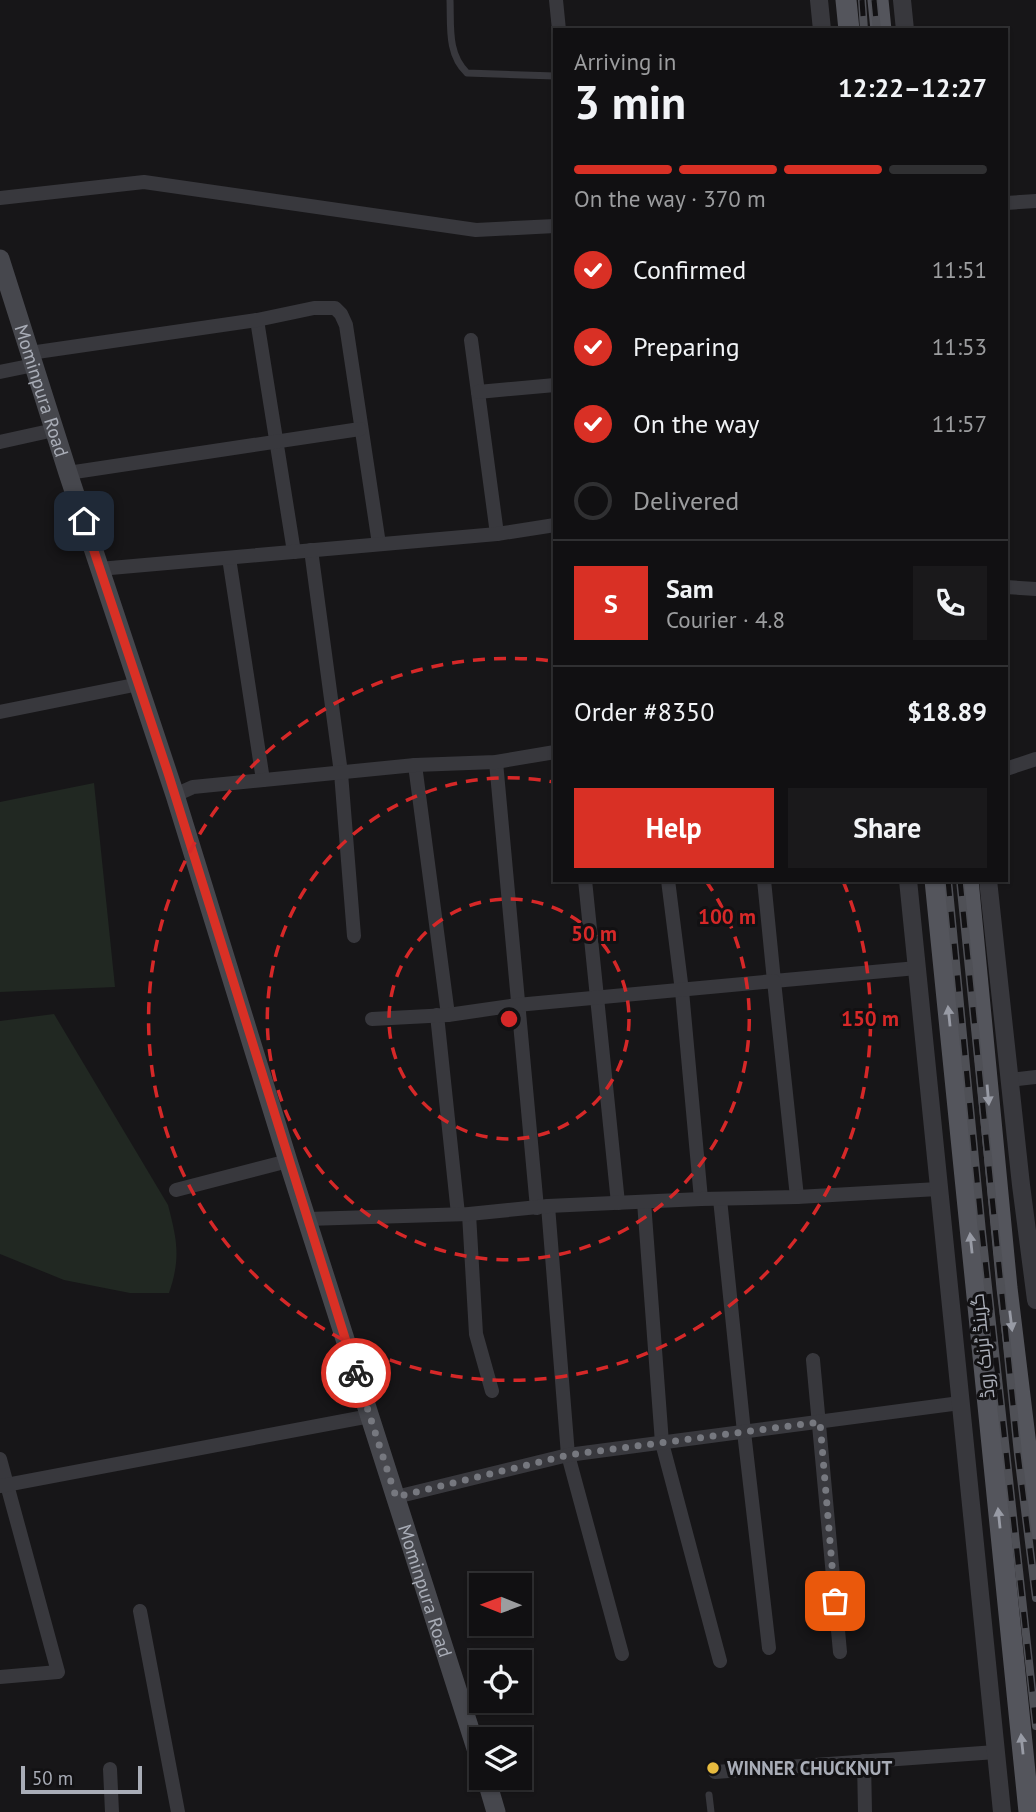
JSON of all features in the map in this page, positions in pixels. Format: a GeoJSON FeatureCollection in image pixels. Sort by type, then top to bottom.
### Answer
{"type":"FeatureCollection","features":[{"type":"Feature","properties":{"kind":"main road"},"geometry":{"type":"LineString","coordinates":[[846,0],[849,28]]}},
{"type":"Feature","properties":{"kind":"main road"},"geometry":{"type":"LineString","coordinates":[[878,0],[881,28]]}},
{"type":"Feature","properties":{"kind":"main road","name":"Mominpura Road"},"geometry":{"type":"LineString","coordinates":[[0,259],[4,288],[32,359],[175,795],[288,1161],[469,1727]]}},
{"type":"Feature","properties":{"kind":"main road","name":"گرینڈ ٹرنک روڈ"},"geometry":{"type":"LineString","coordinates":[[935,882],[1029,1812]]}},
{"type":"Feature","properties":{"kind":"main road","name":"گرینڈ ٹرنک روڈ"},"geometry":{"type":"LineString","coordinates":[[968,882],[1007,1288],[1036,1529]]}},
{"type":"Feature","properties":{"kind":"main road"},"geometry":{"type":"LineString","coordinates":[[976,1291],[1007,1288]]}},
{"type":"Feature","properties":{"kind":"main road"},"geometry":{"type":"LineString","coordinates":[[490,1790],[496,1812]]}},
{"type":"Feature","properties":{"kind":"street"},"geometry":{"type":"LineString","coordinates":[[556,0],[559,28]]}},
{"type":"Feature","properties":{"kind":"street"},"geometry":{"type":"LineString","coordinates":[[819,0],[822,28]]}},
{"type":"Feature","properties":{"kind":"street"},"geometry":{"type":"LineString","coordinates":[[902,0],[905,28]]}},
{"type":"Feature","properties":{"kind":"street"},"geometry":{"type":"LineString","coordinates":[[0,198],[144,182],[476,230],[553,226]]}},
{"type":"Feature","properties":{"kind":"street"},"geometry":{"type":"LineString","coordinates":[[1008,203],[1036,201]]}},
{"type":"Feature","properties":{"kind":"street"},"geometry":{"type":"LineString","coordinates":[[0,372],[32,359],[325,307],[335,308],[346,325],[379,544]]}},
{"type":"Feature","properties":{"kind":"street"},"geometry":{"type":"LineString","coordinates":[[257,320],[295,552]]}},
{"type":"Feature","properties":{"kind":"street"},"geometry":{"type":"LineString","coordinates":[[471,340],[497,534]]}},
{"type":"Feature","properties":{"kind":"street"},"geometry":{"type":"LineString","coordinates":[[478,392],[553,385]]}},
{"type":"Feature","properties":{"kind":"street"},"geometry":{"type":"LineString","coordinates":[[68,474],[360,429]]}},
{"type":"Feature","properties":{"kind":"street"},"geometry":{"type":"LineString","coordinates":[[0,442],[54,430]]}},
{"type":"Feature","properties":{"kind":"street"},"geometry":{"type":"LineString","coordinates":[[99,569],[497,534],[553,525]]}},
{"type":"Feature","properties":{"kind":"street"},"geometry":{"type":"LineString","coordinates":[[311,550],[341,773],[354,936]]}},
{"type":"Feature","properties":{"kind":"street"},"geometry":{"type":"LineString","coordinates":[[229,558],[263,780]]}},
{"type":"Feature","properties":{"kind":"street"},"geometry":{"type":"LineString","coordinates":[[1008,587],[1036,589]]}},
{"type":"Feature","properties":{"kind":"street"},"geometry":{"type":"LineString","coordinates":[[0,712],[139,684]]}},
{"type":"Feature","properties":{"kind":"street"},"geometry":{"type":"LineString","coordinates":[[175,795],[193,787],[415,765],[496,762],[553,752]]}},
{"type":"Feature","properties":{"kind":"street"},"geometry":{"type":"LineString","coordinates":[[1008,768],[1036,759]]}},
{"type":"Feature","properties":{"kind":"street"},"geometry":{"type":"LineString","coordinates":[[496,762],[517,1006],[543,1207],[568,1455],[622,1654]]}},
{"type":"Feature","properties":{"kind":"street"},"geometry":{"type":"LineString","coordinates":[[415,765],[476,1334],[492,1391]]}},
{"type":"Feature","properties":{"kind":"street"},"geometry":{"type":"LineString","coordinates":[[585,882],[618,1203]]}},
{"type":"Feature","properties":{"kind":"street"},"geometry":{"type":"LineString","coordinates":[[668,882],[682,991],[701,1199]]}},
{"type":"Feature","properties":{"kind":"street"},"geometry":{"type":"LineString","coordinates":[[764,882],[797,1197]]}},
{"type":"Feature","properties":{"kind":"street"},"geometry":{"type":"LineString","coordinates":[[908,882],[1002,1812]]}},
{"type":"Feature","properties":{"kind":"street"},"geometry":{"type":"LineString","coordinates":[[988,882],[1010,1080],[1029,1184],[1036,1300]]}},
{"type":"Feature","properties":{"kind":"street"},"geometry":{"type":"LineString","coordinates":[[372,1019],[442,1015],[917,968]]}},
{"type":"Feature","properties":{"kind":"street"},"geometry":{"type":"LineString","coordinates":[[1010,1080],[1036,1077]]}},
{"type":"Feature","properties":{"kind":"street"},"geometry":{"type":"LineString","coordinates":[[176,1190],[288,1161]]}},
{"type":"Feature","properties":{"kind":"street"},"geometry":{"type":"LineString","coordinates":[[307,1219],[463,1214],[618,1203],[938,1189]]}},
{"type":"Feature","properties":{"kind":"street"},"geometry":{"type":"LineString","coordinates":[[720,1199],[769,1648]]}},
{"type":"Feature","properties":{"kind":"street"},"geometry":{"type":"LineString","coordinates":[[644,1202],[662,1443],[720,1661]]}},
{"type":"Feature","properties":{"kind":"street"},"geometry":{"type":"LineString","coordinates":[[813,1360],[839,1652]]}},
{"type":"Feature","properties":{"kind":"street"},"geometry":{"type":"LineString","coordinates":[[396,1497],[568,1455],[961,1403]]}},
{"type":"Feature","properties":{"kind":"street"},"geometry":{"type":"LineString","coordinates":[[3,1485],[370,1416]]}},
{"type":"Feature","properties":{"kind":"street"},"geometry":{"type":"LineString","coordinates":[[0,1460],[3,1485],[58,1672],[0,1677]]}},
{"type":"Feature","properties":{"kind":"street"},"geometry":{"type":"LineString","coordinates":[[140,1611],[178,1812]]}},
{"type":"Feature","properties":{"kind":"street"},"geometry":{"type":"LineString","coordinates":[[715,1772],[996,1752]]}},
{"type":"Feature","properties":{"kind":"street"},"geometry":{"type":"LineString","coordinates":[[864,1761],[865,1812]]}},
{"type":"Feature","properties":{"kind":"street"},"geometry":{"type":"LineString","coordinates":[[110,1769],[112,1812]]}},
{"type":"Feature","properties":{"kind":"lane"},"geometry":{"type":"LineString","coordinates":[[450,0],[452,52],[458,65],[467,73],[553,76]]}},
{"type":"Feature","properties":{"kind":"lane"},"geometry":{"type":"LineString","coordinates":[[709,1795],[710,1812]]}},
{"type":"Feature","properties":{"kind":"shaded area"},"geometry":{"type":"Polygon","coordinates":[[[94,783],[115,987],[0,992],[0,802],[94,783]]]}},
{"type":"Feature","properties":{"kind":"shaded area"},"geometry":{"type":"Polygon","coordinates":[[[54,1014],[168,1205],[176,1249],[175,1269],[169,1293],[130,1293],[64,1280],[0,1254],[0,1021],[54,1014]]]}},
{"type":"Feature","properties":{"kind":"railway"},"geometry":{"type":"LineString","coordinates":[[862,0],[864,28]]}},
{"type":"Feature","properties":{"kind":"railway"},"geometry":{"type":"LineString","coordinates":[[874,0],[877,28]]}},
{"type":"Feature","properties":{"kind":"railway"},"geometry":{"type":"LineString","coordinates":[[948,882],[982,1232],[1036,1726]]}},
{"type":"Feature","properties":{"kind":"railway"},"geometry":{"type":"LineString","coordinates":[[960,882],[1018,1454],[1036,1598]]}},
{"type":"Feature","properties":{"kind":"way so far"},"geometry":{"type":"LineString","coordinates":[[356,1373],[396,1497],[568,1455],[820,1422],[835,1601]]}},
{"type":"Feature","properties":{"kind":"place","name":"WINNER CHUCKNUT"},"geometry":{"type":"Point","coordinates":[713,1768]}},
{"type":"Feature","properties":{"kind":"route"},"geometry":{"type":"LineString","coordinates":[[84,521],[168,773],[356,1373]]}}]}
